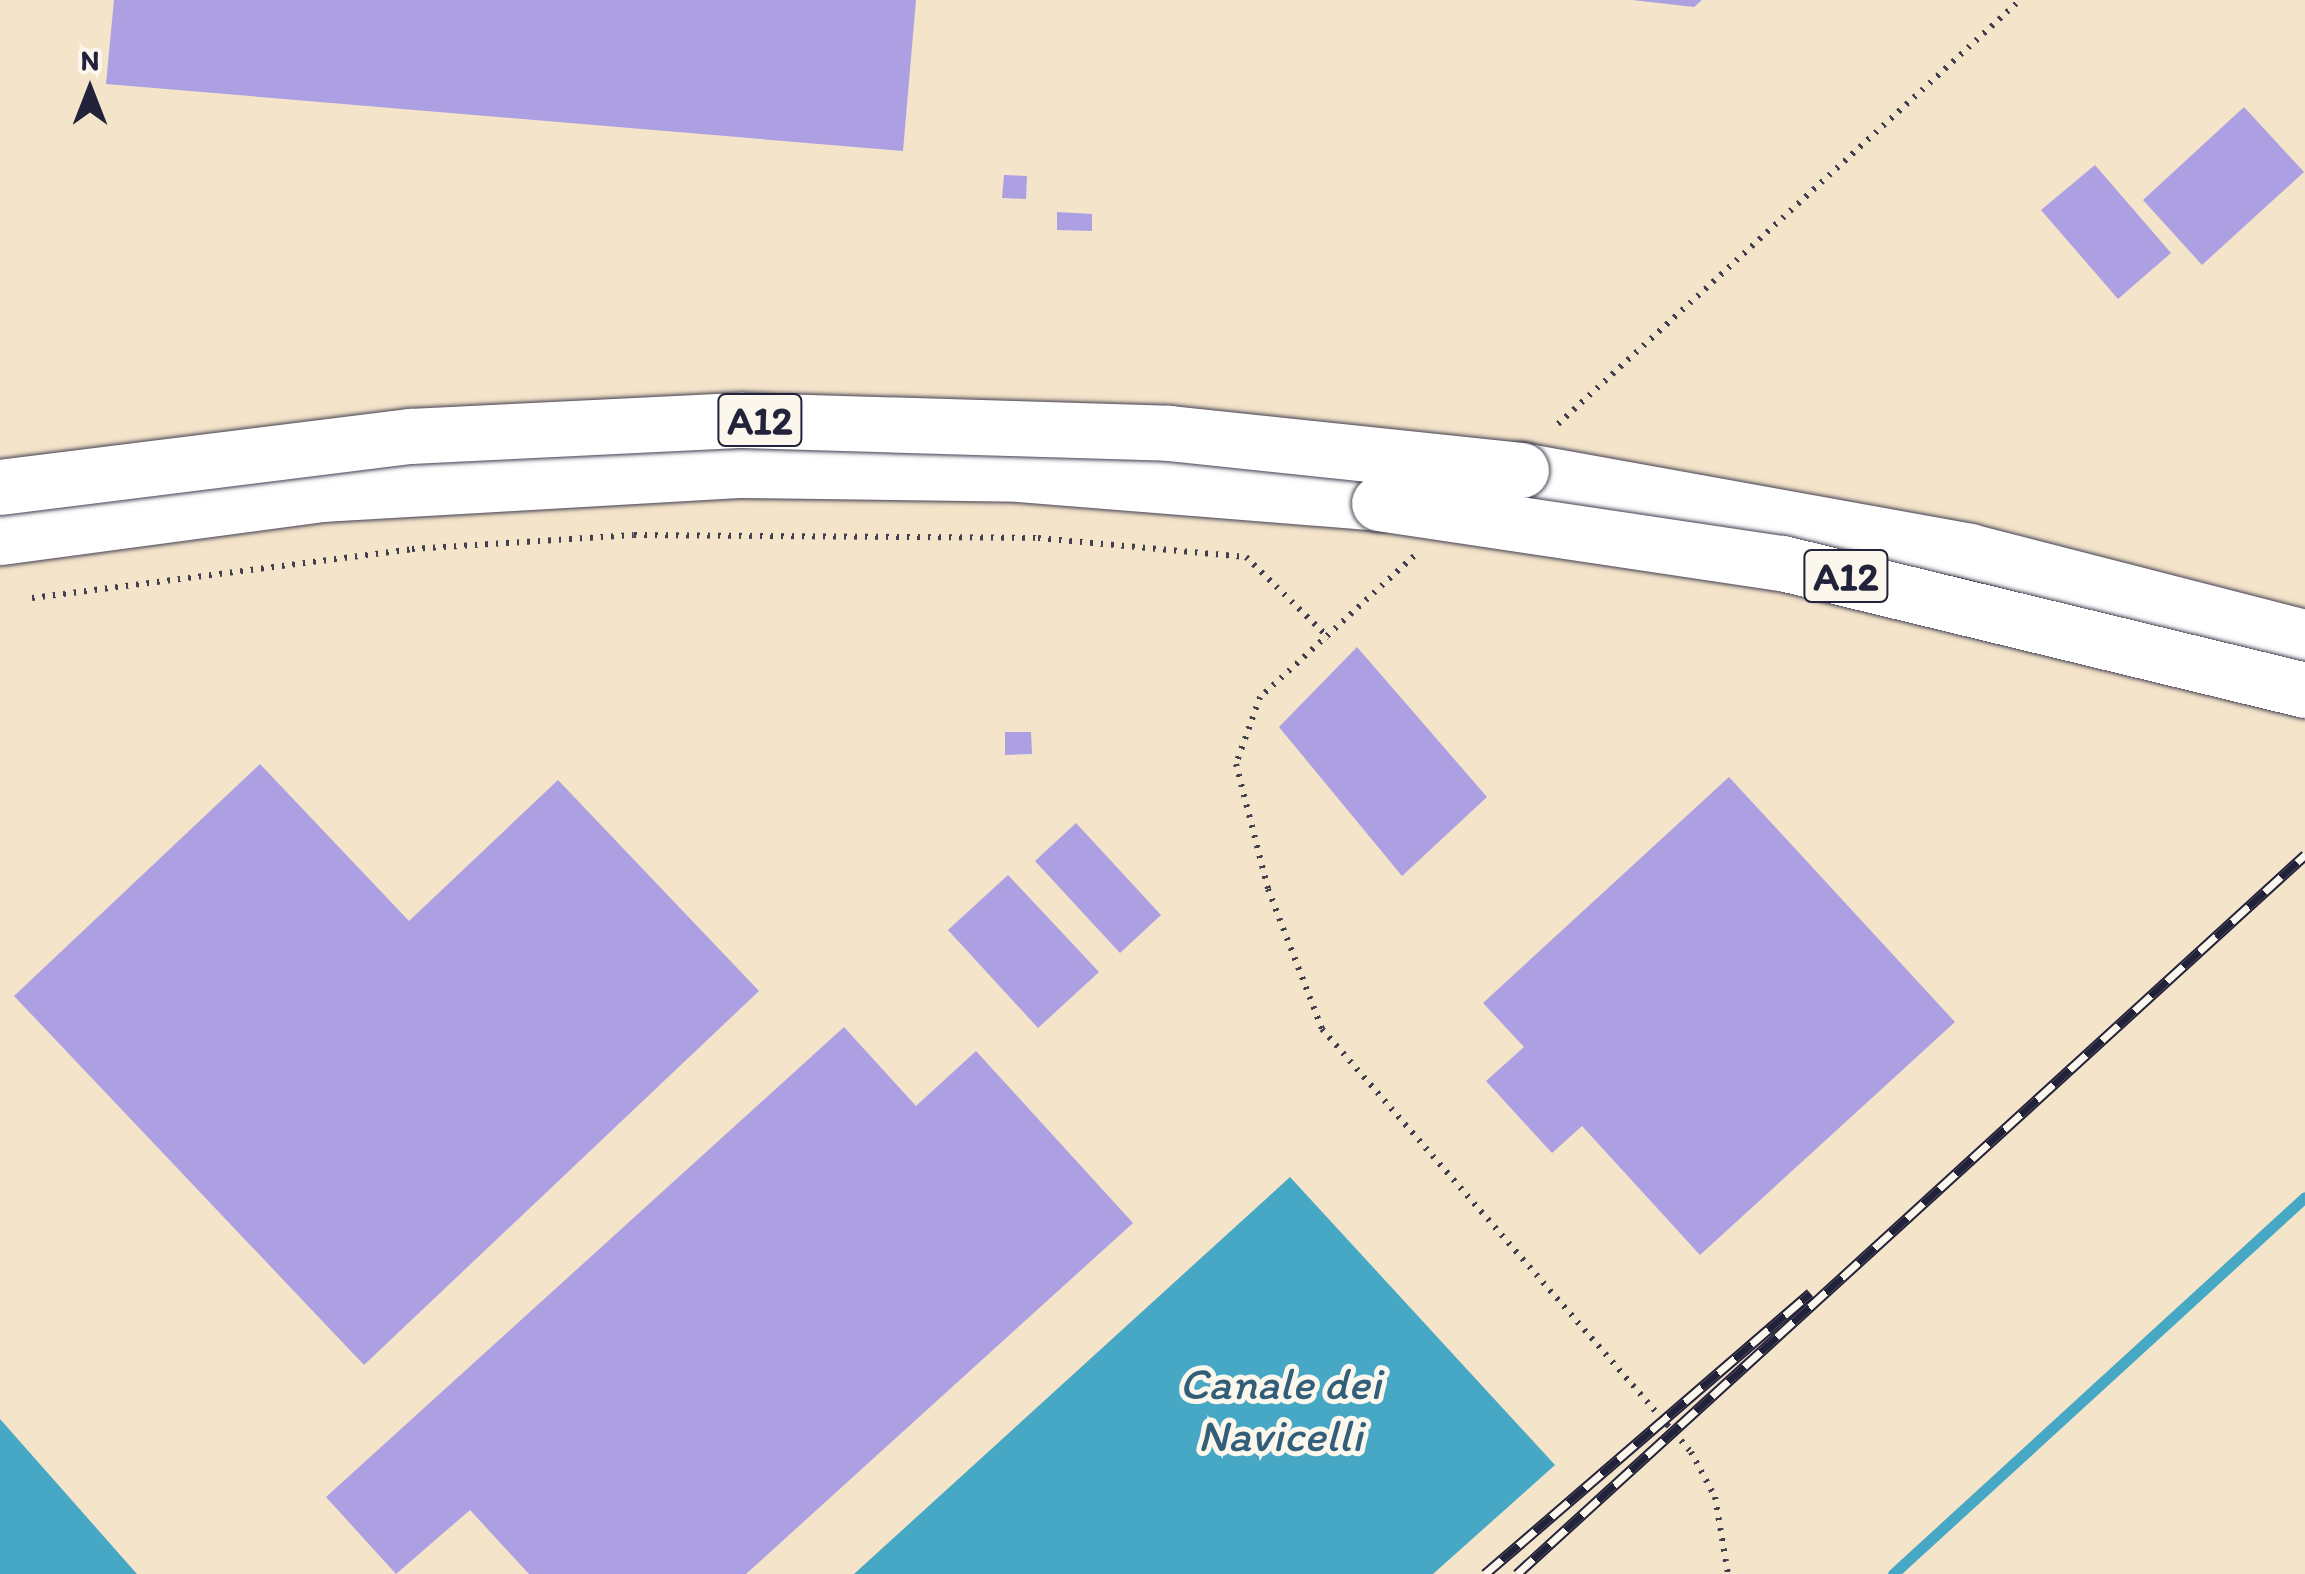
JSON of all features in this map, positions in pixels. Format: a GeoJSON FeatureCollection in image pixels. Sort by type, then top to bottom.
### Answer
{"type":"FeatureCollection","features":[{"type":"Feature","properties":{"kind":"highway","name":"A12"},"geometry":{"type":"LineString","coordinates":[[0,487],[284,448],[624,423],[875,419],[1169,432],[1722,500],[2305,637]]}},
{"type":"Feature","properties":{"kind":"highway","name":"A12"},"geometry":{"type":"LineString","coordinates":[[0,537],[321,494],[597,474],[1038,476],[1448,509],[1682,544],[2305,690]]}},
{"type":"Feature","properties":{"kind":"path"},"geometry":{"type":"LineString","coordinates":[[1558,424],[2020,0]]}},
{"type":"Feature","properties":{"kind":"path"},"geometry":{"type":"LineString","coordinates":[[32,598],[360,554],[634,535],[1038,538],[1246,557],[1329,638]]}},
{"type":"Feature","properties":{"kind":"path"},"geometry":{"type":"LineString","coordinates":[[1420,550],[1329,638],[1260,697],[1236,764],[1308,1007],[1429,1158],[1691,1452],[1715,1497],[1728,1574]]}},
{"type":"Feature","properties":{"kind":"water","name":"Canale dei Navicelli"},"geometry":{"type":"Polygon","coordinates":[[[1290,1177],[1555,1465],[1433,1574],[854,1574],[1290,1177]]]}},
{"type":"Feature","properties":{"kind":"water"},"geometry":{"type":"Polygon","coordinates":[[[0,1419],[137,1574],[0,1574],[0,1419]]]}},
{"type":"Feature","properties":{"kind":"building"},"geometry":{"type":"Polygon","coordinates":[[[114,0],[916,0],[903,151],[106,84],[114,0]]]}},
{"type":"Feature","properties":{"kind":"building"},"geometry":{"type":"Polygon","coordinates":[[[1632,0],[1702,0],[1694,7],[1632,0]]]}},
{"type":"Feature","properties":{"kind":"building"},"geometry":{"type":"Polygon","coordinates":[[[2244,107],[2304,172],[2202,265],[2143,200],[2244,107]]]}},
{"type":"Feature","properties":{"kind":"building"},"geometry":{"type":"Polygon","coordinates":[[[2095,165],[2171,253],[2118,299],[2041,210],[2095,165]]]}},
{"type":"Feature","properties":{"kind":"building"},"geometry":{"type":"Polygon","coordinates":[[[1004,175],[1027,176],[1026,199],[1002,198],[1004,175]]]}},
{"type":"Feature","properties":{"kind":"building"},"geometry":{"type":"Polygon","coordinates":[[[1057,212],[1092,214],[1092,231],[1057,230],[1057,212]]]}},
{"type":"Feature","properties":{"kind":"building"},"geometry":{"type":"Polygon","coordinates":[[[1357,647],[1487,797],[1402,876],[1279,727],[1357,647]]]}},
{"type":"Feature","properties":{"kind":"building"},"geometry":{"type":"Polygon","coordinates":[[[1005,732],[1031,732],[1032,754],[1005,755],[1005,732]]]}},
{"type":"Feature","properties":{"kind":"building"},"geometry":{"type":"Polygon","coordinates":[[[260,764],[409,921],[558,780],[759,991],[364,1365],[14,996],[260,764]]]}},
{"type":"Feature","properties":{"kind":"building"},"geometry":{"type":"Polygon","coordinates":[[[1729,777],[1955,1022],[1700,1255],[1582,1126],[1552,1153],[1486,1081],[1524,1047],[1483,1003],[1729,777]]]}},
{"type":"Feature","properties":{"kind":"building"},"geometry":{"type":"Polygon","coordinates":[[[1076,823],[1161,915],[1120,953],[1035,861],[1076,823]]]}},
{"type":"Feature","properties":{"kind":"building"},"geometry":{"type":"Polygon","coordinates":[[[1008,875],[1099,972],[1038,1028],[948,930],[1008,875]]]}},
{"type":"Feature","properties":{"kind":"building"},"geometry":{"type":"Polygon","coordinates":[[[844,1027],[916,1106],[976,1051],[1133,1223],[746,1574],[529,1574],[470,1510],[396,1574],[326,1497],[844,1027]]]}},
{"type":"Feature","properties":{"kind":"waterway"},"geometry":{"type":"LineString","coordinates":[[1893,1574],[2305,1197]]}},
{"type":"Feature","properties":{"kind":"railway"},"geometry":{"type":"LineString","coordinates":[[1517,1574],[2305,855]]}},
{"type":"Feature","properties":{"kind":"railway"},"geometry":{"type":"LineString","coordinates":[[1485,1574],[1810,1293]]}}]}
